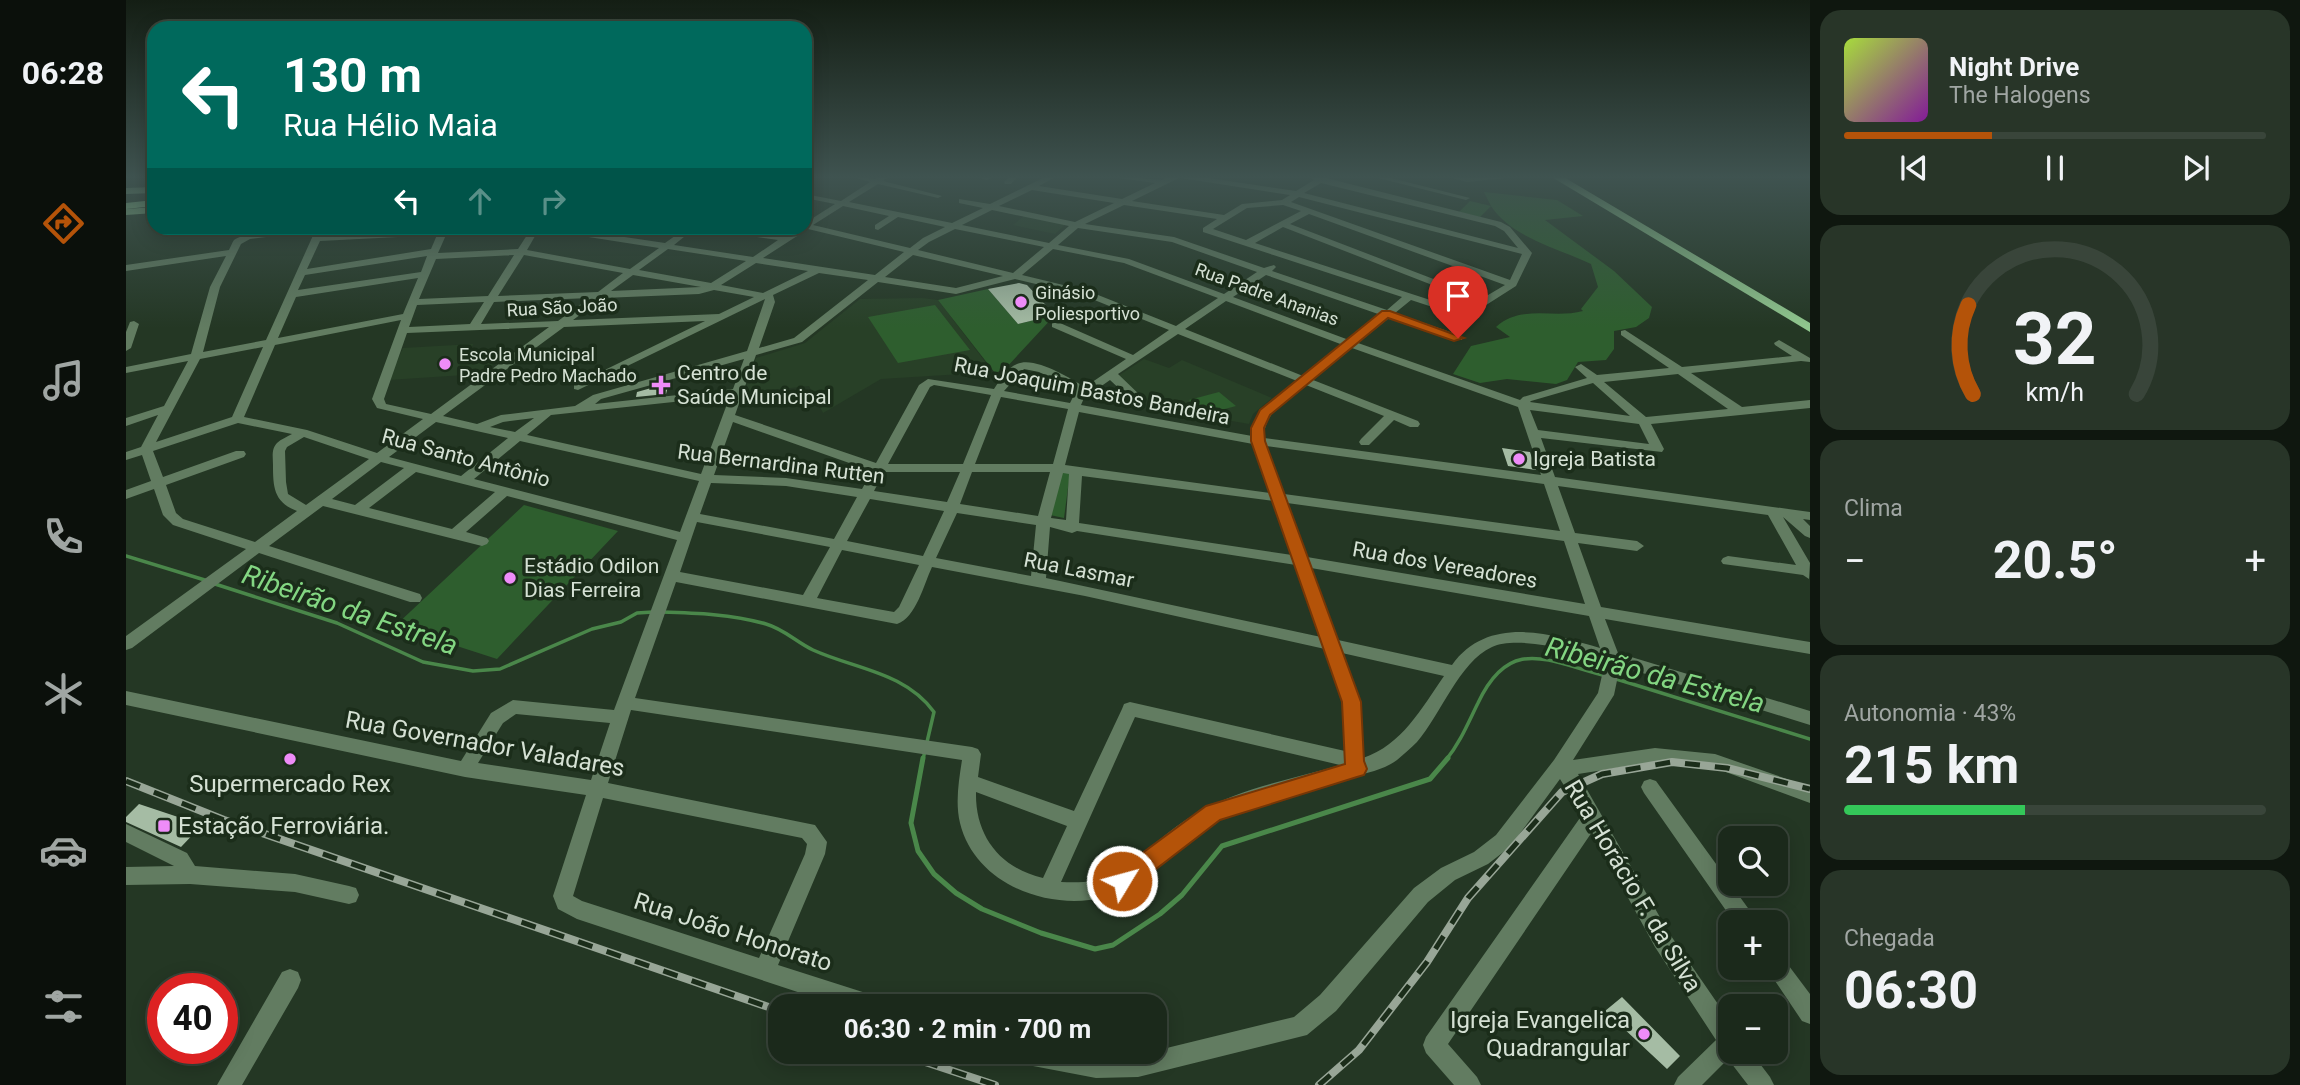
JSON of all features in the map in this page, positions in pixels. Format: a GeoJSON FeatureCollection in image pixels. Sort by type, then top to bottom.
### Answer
{"type":"FeatureCollection","features":[{"type":"Feature","properties":{"kind":"main road"},"geometry":{"type":"LineString","coordinates":[[1640,227],[1810,328]]}},
{"type":"Feature","properties":{"kind":"street"},"geometry":{"type":"LineString","coordinates":[[578,409],[597,397],[798,340],[911,251],[952,227]]}},
{"type":"Feature","properties":{"kind":"street","name":"Rua Padre Ananias"},"geometry":{"type":"LineString","coordinates":[[952,227],[1048,248],[1126,261],[1523,405],[1643,421],[1810,404]]}},
{"type":"Feature","properties":{"kind":"street"},"geometry":{"type":"LineString","coordinates":[[603,235],[820,268],[952,292],[1015,276],[1074,227]]}},
{"type":"Feature","properties":{"kind":"street"},"geometry":{"type":"LineString","coordinates":[[1087,227],[1174,240],[1458,338]]}},
{"type":"Feature","properties":{"kind":"street"},"geometry":{"type":"LineString","coordinates":[[1209,227],[1207,228],[1213,233],[1457,313],[1468,312],[1513,284],[1527,253]]}},
{"type":"Feature","properties":{"kind":"street"},"geometry":{"type":"LineString","coordinates":[[1246,244],[1277,227]]}},
{"type":"Feature","properties":{"kind":"street"},"geometry":{"type":"LineString","coordinates":[[1289,227],[1484,302]]}},
{"type":"Feature","properties":{"kind":"street"},"geometry":{"type":"LineString","coordinates":[[1355,227],[1513,284]]}},
{"type":"Feature","properties":{"kind":"street"},"geometry":{"type":"LineString","coordinates":[[1425,227],[1527,253]]}},
{"type":"Feature","properties":{"kind":"street"},"geometry":{"type":"LineString","coordinates":[[1499,227],[1507,229],[1527,253]]}},
{"type":"Feature","properties":{"kind":"street"},"geometry":{"type":"LineString","coordinates":[[812,229],[1084,293],[1414,424]]}},
{"type":"Feature","properties":{"kind":"street"},"geometry":{"type":"LineString","coordinates":[[126,268],[234,247],[248,237],[272,235]]}},
{"type":"Feature","properties":{"kind":"street"},"geometry":{"type":"LineString","coordinates":[[126,456],[237,419],[318,235]]}},
{"type":"Feature","properties":{"kind":"street"},"geometry":{"type":"LineString","coordinates":[[402,330],[423,274],[442,235]]}},
{"type":"Feature","properties":{"kind":"street"},"geometry":{"type":"LineString","coordinates":[[473,328],[532,235]]}},
{"type":"Feature","properties":{"kind":"street"},"geometry":{"type":"LineString","coordinates":[[126,644],[681,235]]}},
{"type":"Feature","properties":{"kind":"street"},"geometry":{"type":"LineString","coordinates":[[759,235],[786,239]]}},
{"type":"Feature","properties":{"kind":"street"},"geometry":{"type":"LineString","coordinates":[[412,302],[699,291],[713,286],[792,235]]}},
{"type":"Feature","properties":{"kind":"street"},"geometry":{"type":"LineString","coordinates":[[234,247],[215,287],[196,357],[146,449],[170,515],[178,522],[256,549],[415,598]]}},
{"type":"Feature","properties":{"kind":"street"},"geometry":{"type":"LineString","coordinates":[[302,272],[432,254],[523,252],[766,295]]}},
{"type":"Feature","properties":{"kind":"street"},"geometry":{"type":"LineString","coordinates":[[1038,582],[1043,523],[1055,468],[1072,407],[1082,392],[1287,257]]}},
{"type":"Feature","properties":{"kind":"street"},"geometry":{"type":"LineString","coordinates":[[578,387],[820,268]]}},
{"type":"Feature","properties":{"kind":"street"},"geometry":{"type":"LineString","coordinates":[[293,294],[423,274]]}},
{"type":"Feature","properties":{"kind":"street"},"geometry":{"type":"LineString","coordinates":[[597,789],[770,302],[766,295]]}},
{"type":"Feature","properties":{"kind":"street"},"geometry":{"type":"LineString","coordinates":[[1356,765],[1354,715],[1277,498],[1258,441],[1258,428],[1264,413],[1409,297]]}},
{"type":"Feature","properties":{"kind":"street"},"geometry":{"type":"LineString","coordinates":[[126,370],[407,316]]}},
{"type":"Feature","properties":{"kind":"street","name":"Rua São João"},"geometry":{"type":"LineString","coordinates":[[402,330],[724,317]]}},
{"type":"Feature","properties":{"kind":"street"},"geometry":{"type":"LineString","coordinates":[[126,348],[134,324]]}},
{"type":"Feature","properties":{"kind":"street"},"geometry":{"type":"LineString","coordinates":[[1056,325],[1134,359]]}},
{"type":"Feature","properties":{"kind":"street","name":"Rua Bernardina Rutten"},"geometry":{"type":"LineString","coordinates":[[402,330],[378,402],[384,407],[519,435],[706,480],[786,482],[1072,528]]}},
{"type":"Feature","properties":{"kind":"street"},"geometry":{"type":"LineString","coordinates":[[1625,333],[1739,411]]}},
{"type":"Feature","properties":{"kind":"street"},"geometry":{"type":"LineString","coordinates":[[1779,343],[1807,360]]}},
{"type":"Feature","properties":{"kind":"street"},"geometry":{"type":"LineString","coordinates":[[1167,1059],[1299,1027],[1328,1003],[1421,895],[1447,874],[1480,858],[1503,841],[1560,765],[1606,695],[1613,659],[1523,405],[1527,399],[1596,379],[1807,360]]}},
{"type":"Feature","properties":{"kind":"street"},"geometry":{"type":"LineString","coordinates":[[670,582],[807,602],[893,619],[899,617],[951,510],[998,391],[1015,370],[1027,365],[1082,392],[1130,400],[1138,398],[1111,374]]}},
{"type":"Feature","properties":{"kind":"street"},"geometry":{"type":"LineString","coordinates":[[1533,432],[1658,449],[1643,421],[1581,367]]}},
{"type":"Feature","properties":{"kind":"street","name":"Rua Joaquim Bastos Bandeira"},"geometry":{"type":"LineString","coordinates":[[877,468],[923,388],[932,381],[998,391],[1258,441],[1810,516]]}},
{"type":"Feature","properties":{"kind":"street"},"geometry":{"type":"LineString","coordinates":[[479,426],[501,419],[548,412],[738,392]]}},
{"type":"Feature","properties":{"kind":"street"},"geometry":{"type":"LineString","coordinates":[[126,422],[169,408]]}},
{"type":"Feature","properties":{"kind":"street"},"geometry":{"type":"LineString","coordinates":[[464,480],[548,412]]}},
{"type":"Feature","properties":{"kind":"street"},"geometry":{"type":"LineString","coordinates":[[1365,442],[1392,415]]}},
{"type":"Feature","properties":{"kind":"street"},"geometry":{"type":"LineString","coordinates":[[729,417],[877,468],[1055,468],[1473,527],[1570,536],[1637,547]]}},
{"type":"Feature","properties":{"kind":"street","name":"Rua Santo Antônio"},"geometry":{"type":"LineString","coordinates":[[237,419],[303,433],[379,458],[685,538]]}},
{"type":"Feature","properties":{"kind":"street"},"geometry":{"type":"LineString","coordinates":[[303,433],[282,445],[279,451],[280,495],[287,504],[308,510]]}},
{"type":"Feature","properties":{"kind":"street"},"geometry":{"type":"LineString","coordinates":[[126,495],[240,454]]}},
{"type":"Feature","properties":{"kind":"street"},"geometry":{"type":"LineString","coordinates":[[358,510],[414,467]]}},
{"type":"Feature","properties":{"kind":"street"},"geometry":{"type":"LineString","coordinates":[[807,602],[877,468]]}},
{"type":"Feature","properties":{"kind":"street"},"geometry":{"type":"LineString","coordinates":[[1072,528],[1076,471]]}},
{"type":"Feature","properties":{"kind":"street"},"geometry":{"type":"LineString","coordinates":[[454,534],[506,490]]}},
{"type":"Feature","properties":{"kind":"street"},"geometry":{"type":"LineString","coordinates":[[321,501],[482,541]]}},
{"type":"Feature","properties":{"kind":"street"},"geometry":{"type":"LineString","coordinates":[[1780,512],[1810,533]]}},
{"type":"Feature","properties":{"kind":"street"},"geometry":{"type":"LineString","coordinates":[[1780,512],[1808,574]]}},
{"type":"Feature","properties":{"kind":"street","name":"Rua Lasmar"},"geometry":{"type":"LineString","coordinates":[[693,517],[1038,582],[1455,671]]}},
{"type":"Feature","properties":{"kind":"street","name":"Rua dos Vereadores"},"geometry":{"type":"LineString","coordinates":[[1072,528],[1300,561],[1810,648]]}},
{"type":"Feature","properties":{"kind":"street"},"geometry":{"type":"LineString","coordinates":[[1728,561],[1808,574]]}},
{"type":"Feature","properties":{"kind":"street"},"geometry":{"type":"LineString","coordinates":[[465,769],[497,719],[513,707],[623,710],[972,754],[968,781],[968,818],[979,846],[1013,876],[1048,889],[1074,893],[1106,888],[1122,881],[1213,813],[1356,765],[1388,757],[1401,747],[1429,713],[1455,671],[1474,650],[1488,642],[1503,639],[1550,640],[1810,718]]}},
{"type":"Feature","properties":{"kind":"street","name":"Rua Governador Valadares"},"geometry":{"type":"LineString","coordinates":[[126,698],[465,769],[597,789],[808,831],[817,842],[815,854],[765,970]]}},
{"type":"Feature","properties":{"kind":"street"},"geometry":{"type":"LineString","coordinates":[[1048,889],[1130,709],[1356,765]]}},
{"type":"Feature","properties":{"kind":"street"},"geometry":{"type":"LineString","coordinates":[[1560,765],[1570,768],[1655,755],[1706,759],[1729,764],[1810,795]]}},
{"type":"Feature","properties":{"kind":"street","name":"Rua Horácio F. da Silva"},"geometry":{"type":"LineString","coordinates":[[1560,765],[1662,940],[1718,1023]]}},
{"type":"Feature","properties":{"kind":"street"},"geometry":{"type":"LineString","coordinates":[[968,781],[1080,822]]}},
{"type":"Feature","properties":{"kind":"street"},"geometry":{"type":"LineString","coordinates":[[1650,787],[1737,910]]}},
{"type":"Feature","properties":{"kind":"street","name":"Rua João Honorato"},"geometry":{"type":"LineString","coordinates":[[597,789],[564,890],[565,902],[577,909],[836,994]]}},
{"type":"Feature","properties":{"kind":"street"},"geometry":{"type":"LineString","coordinates":[[1469,1085],[1434,1045],[1592,816]]}},
{"type":"Feature","properties":{"kind":"street"},"geometry":{"type":"LineString","coordinates":[[126,833],[180,859],[190,875]]}},
{"type":"Feature","properties":{"kind":"street"},"geometry":{"type":"LineString","coordinates":[[126,876],[190,875],[295,883],[349,895]]}},
{"type":"Feature","properties":{"kind":"street"},"geometry":{"type":"LineString","coordinates":[[229,1085],[290,980]]}},
{"type":"Feature","properties":{"kind":"street"},"geometry":{"type":"LineString","coordinates":[[1787,980],[1810,1013]]}},
{"type":"Feature","properties":{"kind":"street"},"geometry":{"type":"LineString","coordinates":[[1686,1085],[1718,1058]]}},
{"type":"Feature","properties":{"kind":"street"},"geometry":{"type":"LineString","coordinates":[[1079,1064],[1096,1067],[1146,1064]]}},
{"type":"Feature","properties":{"kind":"street","name":"Rua Horácio F. da Silva"},"geometry":{"type":"LineString","coordinates":[[1747,1064],[1762,1085]]}},
{"type":"Feature","properties":{"kind":"shaded area"},"geometry":{"type":"Polygon","coordinates":[[[1021,227],[1063,227],[1055,234],[1021,227]]]}},
{"type":"Feature","properties":{"kind":"shaded area"},"geometry":{"type":"Polygon","coordinates":[[[860,299],[938,300],[990,368],[961,370],[962,374],[881,379],[823,413],[809,386],[744,393],[756,358],[805,343],[860,299]]]}},
{"type":"Feature","properties":{"kind":"shaded area","name":"Escola Municipal Padre Pedro Machado"},"geometry":{"type":"Polygon","coordinates":[[[473,344],[470,351],[510,353],[480,374],[388,380],[403,348],[473,344]]]}},
{"type":"Feature","properties":{"kind":"shaded area"},"geometry":{"type":"Polygon","coordinates":[[[1144,359],[1169,368],[1182,360],[1272,398],[1253,414],[1249,424],[1157,408],[1118,376],[1144,359]]]}},
{"type":"Feature","properties":{"kind":"green space"},"geometry":{"type":"Polygon","coordinates":[[[1512,227],[1554,227],[1614,271],[1652,307],[1649,318],[1636,327],[1614,331],[1614,349],[1606,360],[1578,362],[1567,380],[1556,384],[1507,379],[1480,383],[1453,374],[1471,346],[1510,337],[1496,327],[1506,320],[1527,314],[1583,311],[1581,309],[1598,287],[1591,264],[1512,227]]]}},
{"type":"Feature","properties":{"kind":"green space"},"geometry":{"type":"Polygon","coordinates":[[[988,289],[1018,324],[1055,315],[1005,369],[995,373],[938,300],[988,289]]]}},
{"type":"Feature","properties":{"kind":"green space"},"geometry":{"type":"Polygon","coordinates":[[[935,305],[970,350],[898,363],[868,317],[935,305]]]}},
{"type":"Feature","properties":{"kind":"green space"},"geometry":{"type":"Polygon","coordinates":[[[1219,392],[1236,406],[1206,414],[1189,400],[1219,392]]]}},
{"type":"Feature","properties":{"kind":"green space"},"geometry":{"type":"Polygon","coordinates":[[[1058,471],[1070,473],[1064,518],[1050,515],[1058,471]]]}},
{"type":"Feature","properties":{"kind":"green space","name":"Estádio Odilon Dias Ferreira"},"geometry":{"type":"Polygon","coordinates":[[[524,505],[618,531],[497,659],[395,626],[524,505]]]}},
{"type":"Feature","properties":{"kind":"building","name":"Ginásio Poliesportivo"},"geometry":{"type":"Polygon","coordinates":[[[1019,283],[1027,285],[1055,315],[1018,324],[988,289],[1019,283]]]}},
{"type":"Feature","properties":{"kind":"building","name":"Centro de Saúde Municipal"},"geometry":{"type":"Polygon","coordinates":[[[669,383],[666,394],[636,397],[637,392],[669,383]]]}},
{"type":"Feature","properties":{"kind":"building","name":"Igreja Batista"},"geometry":{"type":"Polygon","coordinates":[[[1502,448],[1530,452],[1536,470],[1508,466],[1502,448]]]}},
{"type":"Feature","properties":{"kind":"building","name":"Estação Ferroviária."},"geometry":{"type":"Polygon","coordinates":[[[139,804],[202,825],[181,847],[126,822],[126,817],[139,804]]]}},
{"type":"Feature","properties":{"kind":"building","name":"Igreja Evangelica Quadrangular"},"geometry":{"type":"Polygon","coordinates":[[[1622,997],[1680,1056],[1667,1069],[1605,1011],[1622,997]]]}},
{"type":"Feature","properties":{"kind":"waterway","name":"Ribeirão da Estrela"},"geometry":{"type":"LineString","coordinates":[[126,556],[208,581]]}},
{"type":"Feature","properties":{"kind":"waterway","name":"Ribeirão da Estrela"},"geometry":{"type":"LineString","coordinates":[[215,584],[337,623],[423,662],[473,671],[500,669],[592,629],[621,622],[637,613],[653,612]]}},
{"type":"Feature","properties":{"kind":"waterway","name":"Ribeirão da Estrela"},"geometry":{"type":"LineString","coordinates":[[660,612],[727,616],[766,624],[813,650],[894,680],[909,688],[934,712],[927,742]]}},
{"type":"Feature","properties":{"kind":"waterway","name":"Ribeirão da Estrela"},"geometry":{"type":"LineString","coordinates":[[1446,760],[1460,740],[1490,682],[1503,668],[1532,658],[1606,676]]}},
{"type":"Feature","properties":{"kind":"waterway","name":"Ribeirão da Estrela"},"geometry":{"type":"LineString","coordinates":[[1613,678],[1810,739]]}},
{"type":"Feature","properties":{"kind":"waterway","name":"Ribeirão da Estrela"},"geometry":{"type":"LineString","coordinates":[[923,760],[925,750]]}},
{"type":"Feature","properties":{"kind":"waterway","name":"Ribeirão da Estrela"},"geometry":{"type":"LineString","coordinates":[[923,758],[911,823],[918,851],[934,874],[956,893],[982,909],[1041,933],[1095,949],[1113,945],[1160,914],[1182,895],[1222,846],[1430,779],[1448,758]]}},
{"type":"Feature","properties":{"kind":"railway"},"geometry":{"type":"LineString","coordinates":[[1319,1085],[1359,1050],[1427,962],[1468,898],[1562,792],[1602,774],[1672,762],[1727,768],[1810,789]]}},
{"type":"Feature","properties":{"kind":"railway"},"geometry":{"type":"LineString","coordinates":[[126,781],[224,820],[768,1007]]}},
{"type":"Feature","properties":{"kind":"railway"},"geometry":{"type":"LineString","coordinates":[[931,1064],[995,1085]]}},
{"type":"Feature","properties":{"kind":"place","name":"Ginásio Poliesportivo"},"geometry":{"type":"Point","coordinates":[1021,302]}},
{"type":"Feature","properties":{"kind":"place","name":"Escola Municipal Padre Pedro Machado"},"geometry":{"type":"Point","coordinates":[445,364]}},
{"type":"Feature","properties":{"kind":"place","name":"Centro de Saúde Municipal"},"geometry":{"type":"Point","coordinates":[661,385]}},
{"type":"Feature","properties":{"kind":"place","name":"Igreja Batista"},"geometry":{"type":"Point","coordinates":[1519,459]}},
{"type":"Feature","properties":{"kind":"place","name":"Estádio Odilon Dias Ferreira"},"geometry":{"type":"Point","coordinates":[510,578]}},
{"type":"Feature","properties":{"kind":"place","name":"Supermercado Rex"},"geometry":{"type":"Point","coordinates":[290,759]}},
{"type":"Feature","properties":{"kind":"place","name":"Estação Ferroviária."},"geometry":{"type":"Point","coordinates":[164,826]}},
{"type":"Feature","properties":{"kind":"place","name":"Igreja Evangelica Quadrangular"},"geometry":{"type":"Point","coordinates":[1644,1034]}},
{"type":"Feature","properties":{"kind":"route"},"geometry":{"type":"LineString","coordinates":[[1122,881],[1213,813],[1261,796],[1357,769],[1354,761],[1352,702],[1258,441],[1258,428],[1264,413],[1386,313],[1458,338]]}}]}
